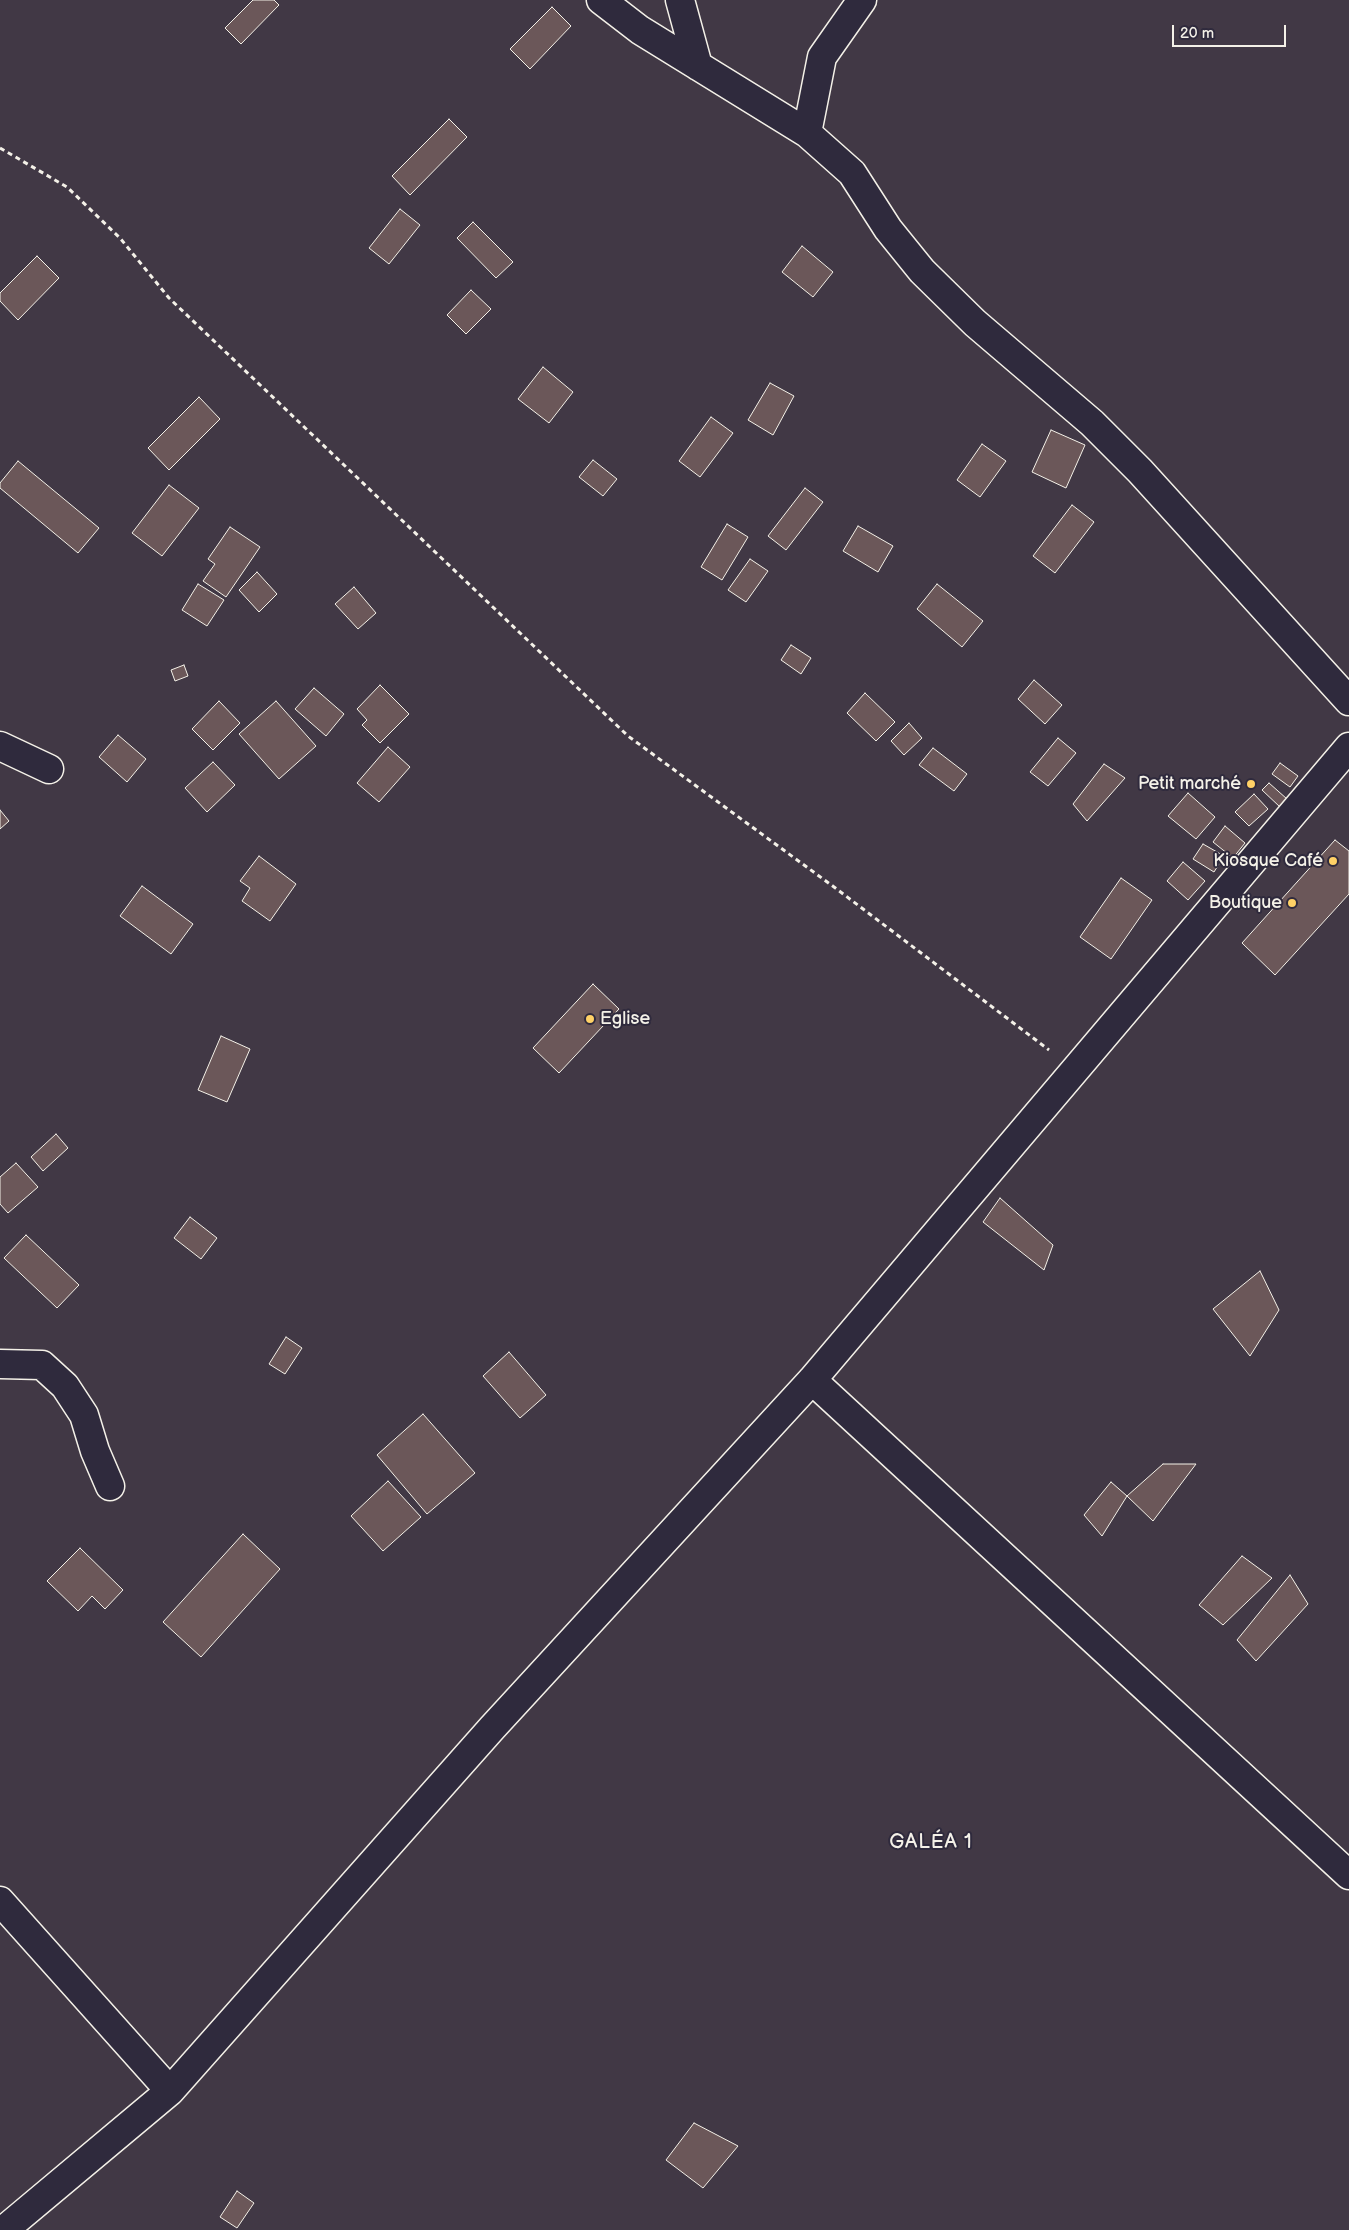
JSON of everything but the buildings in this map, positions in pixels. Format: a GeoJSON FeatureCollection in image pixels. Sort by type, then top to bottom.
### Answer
{"type":"FeatureCollection","features":[{"type":"Feature","properties":{"kind":"street"},"geometry":{"type":"LineString","coordinates":[[601,0],[640,30],[807,133],[852,172],[888,229],[922,271],[975,323],[1092,423],[1140,471],[1349,701]]}},
{"type":"Feature","properties":{"kind":"street"},"geometry":{"type":"LineString","coordinates":[[680,0],[698,66]]}},
{"type":"Feature","properties":{"kind":"street"},"geometry":{"type":"LineString","coordinates":[[807,133],[822,57],[862,0]]}},
{"type":"Feature","properties":{"kind":"street"},"geometry":{"type":"LineString","coordinates":[[0,746],[49,769]]}},
{"type":"Feature","properties":{"kind":"street"},"geometry":{"type":"LineString","coordinates":[[4,2230],[170,2092],[492,1728],[812,1380],[1349,747]]}},
{"type":"Feature","properties":{"kind":"street"},"geometry":{"type":"LineString","coordinates":[[0,1364],[42,1365],[65,1386],[84,1415],[95,1451],[110,1486]]}},
{"type":"Feature","properties":{"kind":"street"},"geometry":{"type":"LineString","coordinates":[[812,1380],[1349,1875]]}},
{"type":"Feature","properties":{"kind":"street"},"geometry":{"type":"LineString","coordinates":[[0,1901],[170,2092]]}},
{"type":"Feature","properties":{"kind":"path"},"geometry":{"type":"LineString","coordinates":[[0,148],[67,187],[120,238],[169,298],[628,736],[834,887],[1075,1070]]}},
{"type":"Feature","properties":{"kind":"place","name":"Petit marché"},"geometry":{"type":"Point","coordinates":[1251,784]}},
{"type":"Feature","properties":{"kind":"place","name":"Kiosque Café"},"geometry":{"type":"Point","coordinates":[1333,861]}},
{"type":"Feature","properties":{"kind":"place","name":"Boutique"},"geometry":{"type":"Point","coordinates":[1292,903]}},
{"type":"Feature","properties":{"kind":"place","name":"Eglise"},"geometry":{"type":"Point","coordinates":[590,1019]}},
{"type":"Feature","properties":{"kind":"district","name":"GALÉA 1"},"geometry":{"type":"Point","coordinates":[931,1843]}}]}
